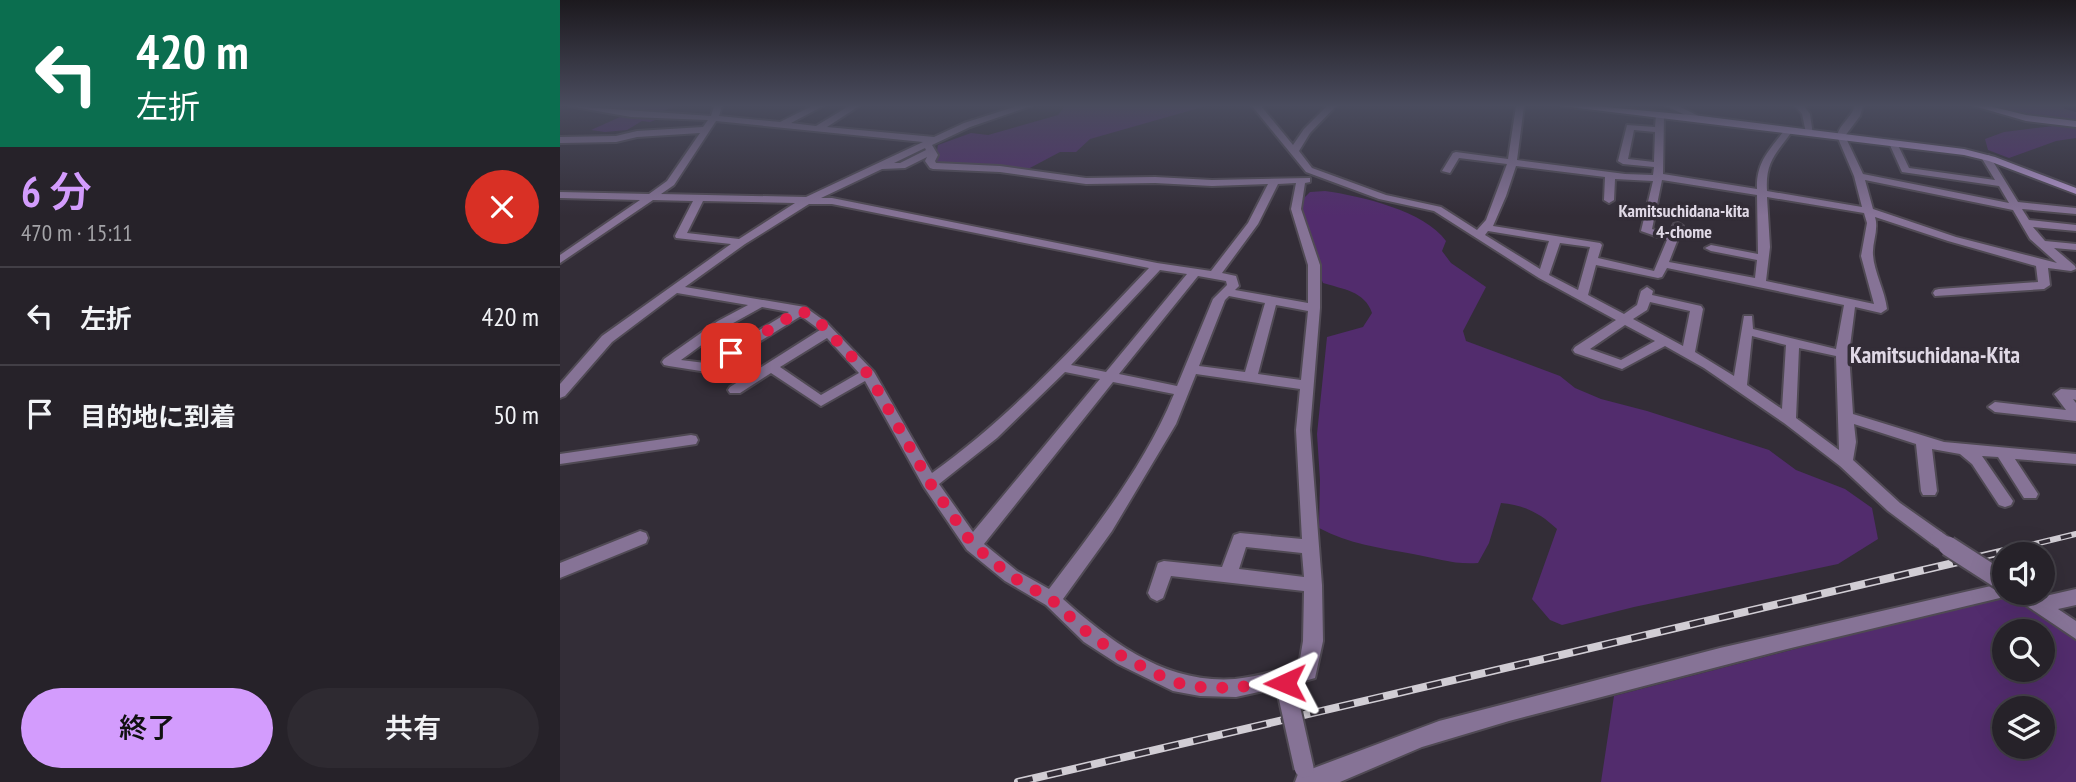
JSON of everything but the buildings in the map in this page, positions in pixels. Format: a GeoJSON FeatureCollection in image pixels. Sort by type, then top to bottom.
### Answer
{"type":"FeatureCollection","features":[{"type":"Feature","properties":{"kind":"street"},"geometry":{"type":"LineString","coordinates":[[560,151],[580,142]]}},
{"type":"Feature","properties":{"kind":"street"},"geometry":{"type":"LineString","coordinates":[[560,260],[671,183],[697,142]]}},
{"type":"Feature","properties":{"kind":"street"},"geometry":{"type":"LineString","coordinates":[[912,142],[930,145]]}},
{"type":"Feature","properties":{"kind":"street"},"geometry":{"type":"LineString","coordinates":[[560,393],[607,339],[741,242],[804,202],[877,166],[935,142]]}},
{"type":"Feature","properties":{"kind":"street"},"geometry":{"type":"LineString","coordinates":[[1285,142],[1305,167],[1325,178],[1383,197],[1437,209],[1543,276],[1688,354],[1789,420],[1845,462],[1894,507],[1992,574]]}},
{"type":"Feature","properties":{"kind":"street"},"geometry":{"type":"LineString","coordinates":[[1293,153],[1300,142]]}},
{"type":"Feature","properties":{"kind":"street"},"geometry":{"type":"LineString","coordinates":[[1476,235],[1488,228],[1506,188],[1516,142]]}},
{"type":"Feature","properties":{"kind":"street"},"geometry":{"type":"LineString","coordinates":[[1627,142],[1623,161],[1658,173],[1869,211],[1936,234],[2073,270]]}},
{"type":"Feature","properties":{"kind":"street"},"geometry":{"type":"LineString","coordinates":[[1659,142],[1658,173],[1646,231],[1673,238]]}},
{"type":"Feature","properties":{"kind":"street"},"geometry":{"type":"LineString","coordinates":[[1760,284],[1763,258],[1761,191],[1764,164],[1780,142]]}},
{"type":"Feature","properties":{"kind":"street"},"geometry":{"type":"LineString","coordinates":[[1663,264],[1881,309],[1880,294],[1867,256],[1872,223],[1859,176],[1843,142]]}},
{"type":"Feature","properties":{"kind":"street"},"geometry":{"type":"LineString","coordinates":[[1893,142],[1905,170],[2001,184]]}},
{"type":"Feature","properties":{"kind":"street"},"geometry":{"type":"LineString","coordinates":[[1896,142],[1986,157],[2076,191]]}},
{"type":"Feature","properties":{"kind":"street"},"geometry":{"type":"LineString","coordinates":[[930,145],[933,155],[930,161],[933,166],[1000,169],[1086,181],[1212,183],[1325,178]]}},
{"type":"Feature","properties":{"kind":"street"},"geometry":{"type":"LineString","coordinates":[[1447,171],[1456,155],[1610,175],[1658,173]]}},
{"type":"Feature","properties":{"kind":"street"},"geometry":{"type":"LineString","coordinates":[[1986,157],[2024,223],[2041,244],[2073,270]]}},
{"type":"Feature","properties":{"kind":"street"},"geometry":{"type":"LineString","coordinates":[[1609,200],[1610,175]]}},
{"type":"Feature","properties":{"kind":"street"},"geometry":{"type":"LineString","coordinates":[[1859,176],[2015,206],[2076,211]]}},
{"type":"Feature","properties":{"kind":"street"},"geometry":{"type":"LineString","coordinates":[[1215,274],[1253,224],[1275,180]]}},
{"type":"Feature","properties":{"kind":"street"},"geometry":{"type":"LineString","coordinates":[[676,289],[801,310],[828,331],[867,373],[930,483],[973,545],[1011,576],[1052,600],[1091,636],[1125,658],[1173,682],[1199,687],[1236,688],[1284,681],[1308,672],[1313,641],[1313,585],[1303,430],[1314,308],[1314,265],[1296,209],[1301,180]]}},
{"type":"Feature","properties":{"kind":"street"},"geometry":{"type":"LineString","coordinates":[[560,195],[832,201],[1157,266],[1232,278],[1234,282],[1219,299],[1169,424],[1106,526],[1052,600]]}},
{"type":"Feature","properties":{"kind":"street"},"geometry":{"type":"LineString","coordinates":[[699,199],[680,236],[741,242]]}},
{"type":"Feature","properties":{"kind":"street"},"geometry":{"type":"LineString","coordinates":[[2024,223],[2076,228]]}},
{"type":"Feature","properties":{"kind":"street"},"geometry":{"type":"LineString","coordinates":[[1591,260],[1658,275],[1678,226]]}},
{"type":"Feature","properties":{"kind":"street"},"geometry":{"type":"LineString","coordinates":[[1488,228],[1596,245],[1581,297]]}},
{"type":"Feature","properties":{"kind":"street"},"geometry":{"type":"LineString","coordinates":[[1543,276],[1556,238]]}},
{"type":"Feature","properties":{"kind":"street"},"geometry":{"type":"LineString","coordinates":[[2041,244],[2076,247]]}},
{"type":"Feature","properties":{"kind":"street"},"geometry":{"type":"LineString","coordinates":[[1711,248],[1763,258]]}},
{"type":"Feature","properties":{"kind":"street"},"geometry":{"type":"LineString","coordinates":[[1938,293],[2043,285],[2042,264]]}},
{"type":"Feature","properties":{"kind":"street"},"geometry":{"type":"LineString","coordinates":[[930,483],[964,459],[1061,367],[1157,266]]}},
{"type":"Feature","properties":{"kind":"street"},"geometry":{"type":"LineString","coordinates":[[973,545],[1196,271]]}},
{"type":"Feature","properties":{"kind":"street"},"geometry":{"type":"LineString","coordinates":[[1227,292],[1314,308]]}},
{"type":"Feature","properties":{"kind":"street"},"geometry":{"type":"LineString","coordinates":[[1663,342],[1622,365],[1580,350],[1625,322],[1643,307],[1646,294],[1697,309],[1688,354]]}},
{"type":"Feature","properties":{"kind":"street"},"geometry":{"type":"LineString","coordinates":[[1250,377],[1270,302]]}},
{"type":"Feature","properties":{"kind":"street"},"geometry":{"type":"LineString","coordinates":[[761,303],[722,324],[669,362],[706,368],[801,310]]}},
{"type":"Feature","properties":{"kind":"street"},"geometry":{"type":"LineString","coordinates":[[1845,462],[1848,442],[1842,354],[1850,303]]}},
{"type":"Feature","properties":{"kind":"street"},"geometry":{"type":"LineString","coordinates":[[1740,387],[1747,325],[1793,342],[1842,354]]}},
{"type":"Feature","properties":{"kind":"street"},"geometry":{"type":"LineString","coordinates":[[735,390],[828,331]]}},
{"type":"Feature","properties":{"kind":"street"},"geometry":{"type":"LineString","coordinates":[[1789,420],[1793,342]]}},
{"type":"Feature","properties":{"kind":"street"},"geometry":{"type":"LineString","coordinates":[[1061,367],[1182,391]]}},
{"type":"Feature","properties":{"kind":"street"},"geometry":{"type":"LineString","coordinates":[[771,368],[821,401],[867,373]]}},
{"type":"Feature","properties":{"kind":"street"},"geometry":{"type":"LineString","coordinates":[[1191,369],[1306,385]]}},
{"type":"Feature","properties":{"kind":"street"},"geometry":{"type":"LineString","coordinates":[[2076,395],[2061,394],[2076,414]]}},
{"type":"Feature","properties":{"kind":"street"},"geometry":{"type":"LineString","coordinates":[[1995,408],[2076,414]]}},
{"type":"Feature","properties":{"kind":"street"},"geometry":{"type":"LineString","coordinates":[[1847,417],[1923,440],[1963,448],[2076,460]]}},
{"type":"Feature","properties":{"kind":"street"},"geometry":{"type":"LineString","coordinates":[[560,459],[691,440]]}},
{"type":"Feature","properties":{"kind":"street"},"geometry":{"type":"LineString","coordinates":[[1923,440],[1929,491]]}},
{"type":"Feature","properties":{"kind":"street"},"geometry":{"type":"LineString","coordinates":[[1963,448],[1977,460],[2004,501]]}},
{"type":"Feature","properties":{"kind":"street"},"geometry":{"type":"LineString","coordinates":[[2002,452],[2030,494]]}},
{"type":"Feature","properties":{"kind":"street"},"geometry":{"type":"LineString","coordinates":[[560,571],[640,538]]}},
{"type":"Feature","properties":{"kind":"street"},"geometry":{"type":"LineString","coordinates":[[1228,576],[1240,540],[1309,547]]}},
{"type":"Feature","properties":{"kind":"street"},"geometry":{"type":"LineString","coordinates":[[1157,593],[1164,568],[1313,585]]}},
{"type":"Feature","properties":{"kind":"street"},"geometry":{"type":"LineString","coordinates":[[1284,681],[1306,777],[1325,777],[1419,737],[1580,692],[1811,633],[1992,593]]}},
{"type":"Feature","properties":{"kind":"street"},"geometry":{"type":"LineString","coordinates":[[2039,606],[2076,597]]}},
{"type":"Feature","properties":{"kind":"street"},"geometry":{"type":"LineString","coordinates":[[2039,606],[2076,631]]}},
{"type":"Feature","properties":{"kind":"shaded area"},"geometry":{"type":"Polygon","coordinates":[[[945,142],[1086,142],[1076,152],[1060,152],[1028,169],[935,162],[938,145],[945,142]]]}},
{"type":"Feature","properties":{"kind":"shaded area"},"geometry":{"type":"Polygon","coordinates":[[[1986,142],[2052,142],[2009,158],[1988,150],[1986,142]]]}},
{"type":"Feature","properties":{"kind":"shaded area"},"geometry":{"type":"Polygon","coordinates":[[[1325,191],[1391,207],[1408,213],[1436,230],[1446,241],[1442,251],[1451,263],[1486,287],[1463,331],[1466,341],[1560,376],[1575,388],[1601,399],[1769,450],[1796,470],[1845,489],[1872,508],[1878,539],[1838,564],[1562,625],[1550,620],[1532,599],[1557,529],[1538,514],[1524,508],[1501,503],[1489,543],[1478,563],[1453,562],[1353,542],[1319,528],[1317,434],[1327,337],[1363,327],[1372,313],[1358,295],[1323,283],[1316,266],[1300,202],[1310,192],[1325,191]]]}},
{"type":"Feature","properties":{"kind":"shaded area"},"geometry":{"type":"Polygon","coordinates":[[[1992,598],[1992,605],[2031,605],[2050,619],[1992,619],[1992,682],[2055,682],[2055,623],[2076,638],[2076,782],[1601,782],[1614,696],[1992,598]]]}},
{"type":"Feature","properties":{"kind":"railway"},"geometry":{"type":"LineString","coordinates":[[2043,542],[2076,534]]}},
{"type":"Feature","properties":{"kind":"railway"},"geometry":{"type":"LineString","coordinates":[[1018,782],[1992,554]]}},
{"type":"Feature","properties":{"kind":"district","name":"Kamitsuchidana-kita 4-chome"},"geometry":{"type":"Point","coordinates":[1684,221]}},
{"type":"Feature","properties":{"kind":"district","name":"Kamitsuchidana-Kita"},"geometry":{"type":"Point","coordinates":[1935,355]}},
{"type":"Feature","properties":{"kind":"route"},"geometry":{"type":"LineString","coordinates":[[731,353],[801,310],[822,325],[869,375],[930,483],[973,545],[1011,576],[1052,600],[1091,636],[1125,658],[1173,682],[1218,688],[1236,688],[1284,678],[1285,683]]}}]}
